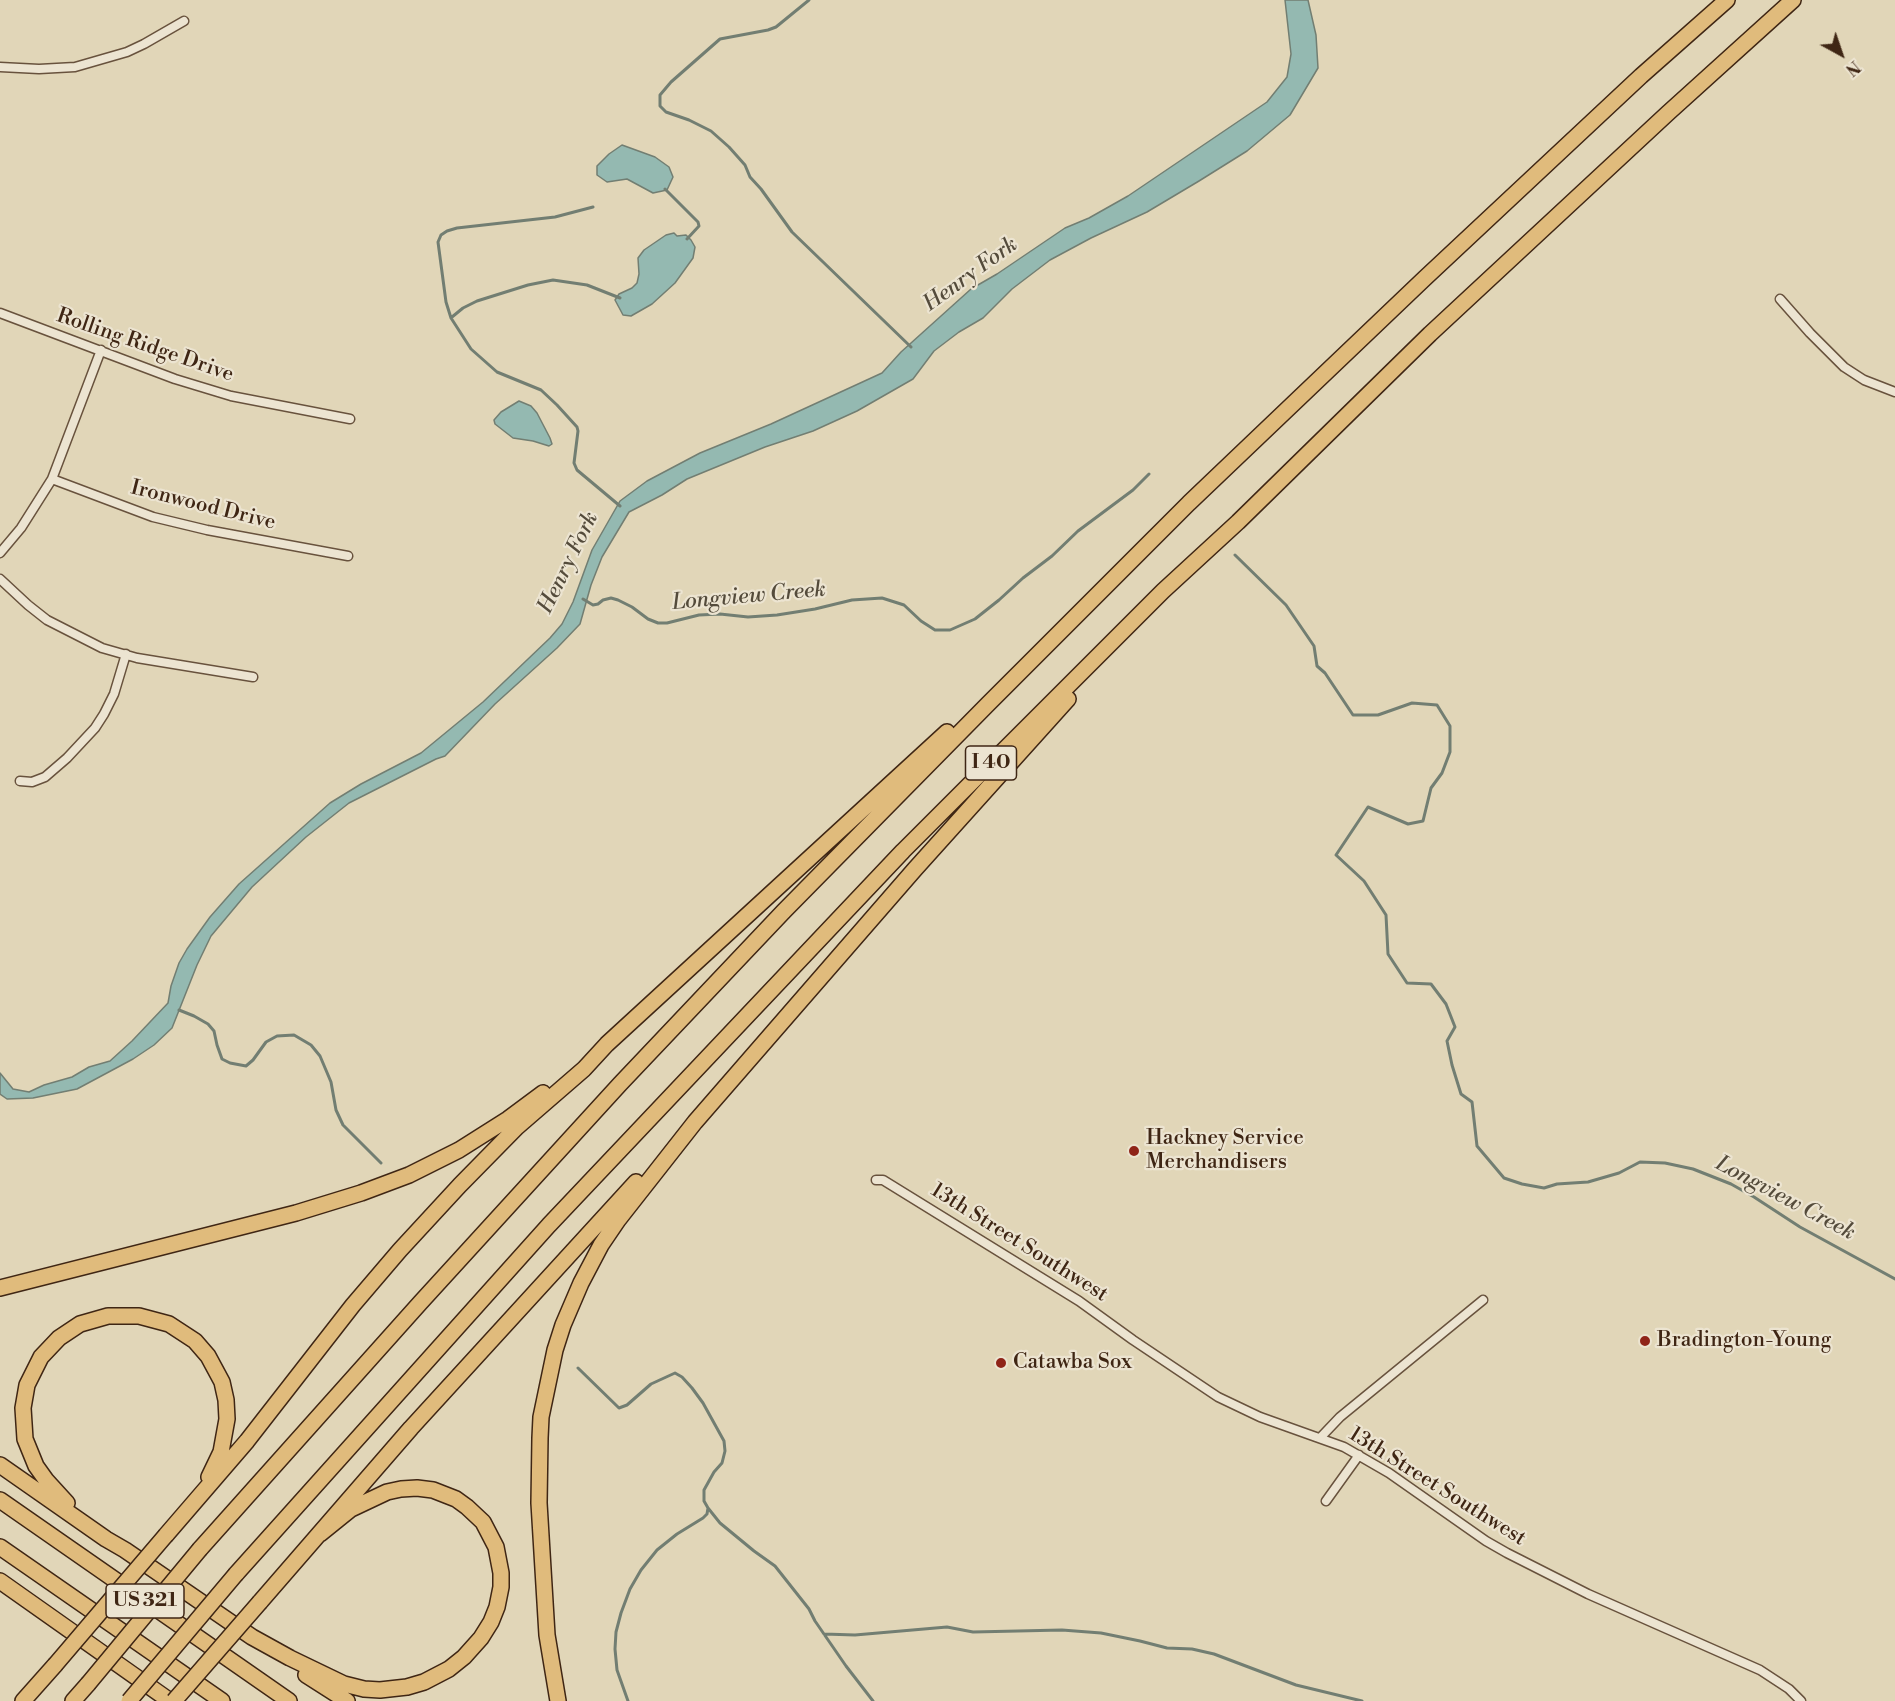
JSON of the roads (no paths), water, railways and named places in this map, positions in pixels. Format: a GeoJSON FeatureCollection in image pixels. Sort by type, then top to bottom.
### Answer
{"type":"FeatureCollection","features":[{"type":"Feature","properties":{"kind":"highway","name":"I 40"},"geometry":{"type":"LineString","coordinates":[[74,1701],[200,1549],[436,1285],[612,1093],[784,911],[1189,503],[1641,76],[1727,0]]}},
{"type":"Feature","properties":{"kind":"highway","name":"I 40"},"geometry":{"type":"LineString","coordinates":[[129,1701],[236,1574],[549,1225],[903,851],[1163,591],[1238,522],[1502,266],[1793,0]]}},
{"type":"Feature","properties":{"kind":"highway"},"geometry":{"type":"LineString","coordinates":[[0,1581],[172,1701],[411,1428],[639,1178],[694,1122],[915,869],[1082,683],[1185,580],[1238,522]]}},
{"type":"Feature","properties":{"kind":"highway"},"geometry":{"type":"LineString","coordinates":[[23,1701],[194,1504],[259,1426],[353,1305],[432,1214],[518,1127],[584,1069],[607,1044],[964,716],[988,704]]}},
{"type":"Feature","properties":{"kind":"highway"},"geometry":{"type":"LineString","coordinates":[[0,1288],[296,1213],[385,1185],[473,1142],[539,1096],[607,1044]]}},
{"type":"Feature","properties":{"kind":"highway"},"geometry":{"type":"LineString","coordinates":[[558,1701],[547,1635],[539,1503],[541,1417],[547,1383],[563,1325],[581,1282],[601,1245],[628,1206],[694,1122]]}},
{"type":"Feature","properties":{"kind":"highway"},"geometry":{"type":"LineString","coordinates":[[125,1550],[63,1500],[36,1466],[25,1439],[23,1408],[27,1385],[41,1357],[68,1331],[94,1319],[108,1316],[139,1316],[159,1320],[178,1329],[195,1341],[208,1356],[222,1382],[227,1419],[225,1436],[217,1462],[197,1494],[194,1504]]}},
{"type":"Feature","properties":{"kind":"highway"},"geometry":{"type":"LineString","coordinates":[[0,1464],[234,1625],[290,1659],[344,1684],[364,1689],[391,1689],[424,1682],[449,1669],[473,1648],[497,1607],[501,1587],[500,1560],[496,1547],[483,1522],[456,1499],[433,1490],[417,1488],[387,1492],[351,1509],[320,1534]]}},
{"type":"Feature","properties":{"kind":"highway","name":"US 321"},"geometry":{"type":"LineString","coordinates":[[0,1500],[289,1701]]}},
{"type":"Feature","properties":{"kind":"highway","name":"US 321"},"geometry":{"type":"LineString","coordinates":[[0,1547],[222,1701]]}},
{"type":"Feature","properties":{"kind":"highway"},"geometry":{"type":"LineString","coordinates":[[0,1592],[47,1615]]}},
{"type":"Feature","properties":{"kind":"highway"},"geometry":{"type":"LineString","coordinates":[[263,1643],[294,1667],[347,1701]]}},
{"type":"Feature","properties":{"kind":"street"},"geometry":{"type":"LineString","coordinates":[[0,67],[39,69],[75,67],[127,52],[184,21]]}},
{"type":"Feature","properties":{"kind":"street"},"geometry":{"type":"LineString","coordinates":[[1780,298],[1816,340],[1844,367],[1864,380],[1895,392]]}},
{"type":"Feature","properties":{"kind":"street","name":"Rolling Ridge Drive"},"geometry":{"type":"LineString","coordinates":[[0,314],[175,379],[231,396],[350,419]]}},
{"type":"Feature","properties":{"kind":"street"},"geometry":{"type":"LineString","coordinates":[[0,553],[21,528],[52,479],[101,350]]}},
{"type":"Feature","properties":{"kind":"street","name":"Ironwood Drive"},"geometry":{"type":"LineString","coordinates":[[52,479],[153,517],[240,537],[348,556]]}},
{"type":"Feature","properties":{"kind":"street"},"geometry":{"type":"LineString","coordinates":[[0,579],[21,600],[47,620],[102,648],[253,677]]}},
{"type":"Feature","properties":{"kind":"street"},"geometry":{"type":"LineString","coordinates":[[20,781],[32,782],[45,777],[67,758],[95,728],[114,694],[126,654]]}},
{"type":"Feature","properties":{"kind":"street","name":"13th Street Southwest"},"geometry":{"type":"LineString","coordinates":[[876,1180],[883,1180],[1079,1300],[1133,1340],[1218,1397],[1260,1418],[1344,1447],[1389,1473],[1507,1553],[1588,1594],[1760,1670],[1782,1683],[1802,1701]]}},
{"type":"Feature","properties":{"kind":"street"},"geometry":{"type":"LineString","coordinates":[[1320,1438],[1340,1417],[1482,1300]]}},
{"type":"Feature","properties":{"kind":"street"},"geometry":{"type":"LineString","coordinates":[[1326,1501],[1359,1455]]}},
{"type":"Feature","properties":{"kind":"water"},"geometry":{"type":"Polygon","coordinates":[[[1285,0],[1308,0],[1316,35],[1318,68],[1290,115],[1247,151],[1199,181],[1147,212],[1050,260],[1012,289],[983,318],[934,351],[913,379],[857,411],[813,431],[765,447],[687,479],[629,512],[602,557],[580,624],[495,704],[445,756],[349,803],[306,837],[252,887],[211,936],[172,1028],[154,1045],[77,1089],[33,1098],[7,1099],[0,1094],[0,1073],[13,1089],[29,1092],[72,1077],[89,1067],[110,1061],[132,1041],[168,1003],[179,963],[187,949],[210,917],[239,884],[330,803],[421,753],[483,702],[550,638],[562,624],[573,602],[592,550],[620,501],[647,481],[700,453],[771,424],[882,373],[901,352],[971,289],[1065,228],[1089,218],[1128,196],[1267,102],[1287,77],[1291,54],[1285,0]]]}},
{"type":"Feature","properties":{"kind":"water"},"geometry":{"type":"Polygon","coordinates":[[[622,145],[655,157],[669,167],[673,177],[667,190],[653,193],[627,179],[607,182],[597,175],[597,166],[622,145]]]}},
{"type":"Feature","properties":{"kind":"water"},"geometry":{"type":"Polygon","coordinates":[[[674,233],[677,236],[686,235],[691,240],[695,247],[693,258],[675,283],[652,304],[631,316],[623,315],[615,300],[619,294],[637,283],[638,258],[644,250],[666,235],[674,233]]]}},
{"type":"Feature","properties":{"kind":"water"},"geometry":{"type":"Polygon","coordinates":[[[519,401],[531,406],[537,413],[552,444],[549,446],[513,438],[495,424],[494,420],[501,412],[519,401]]]}},
{"type":"Feature","properties":{"kind":"waterway"},"geometry":{"type":"LineString","coordinates":[[809,0],[776,27],[720,39],[671,82],[660,95],[660,106],[666,112],[711,131],[729,147],[745,165],[750,177],[792,232],[911,347]]}},
{"type":"Feature","properties":{"kind":"waterway"},"geometry":{"type":"LineString","coordinates":[[665,189],[698,222],[699,226],[687,239]]}},
{"type":"Feature","properties":{"kind":"waterway"},"geometry":{"type":"LineString","coordinates":[[593,207],[555,217],[457,228],[441,235],[438,242],[446,302],[451,318],[471,349],[497,372],[541,390],[557,405],[577,427],[574,463],[577,470],[620,506]]}},
{"type":"Feature","properties":{"kind":"waterway"},"geometry":{"type":"LineString","coordinates":[[452,317],[477,301],[528,285],[553,280],[587,285],[620,298]]}},
{"type":"Feature","properties":{"kind":"waterway","name":"Longview Creek"},"geometry":{"type":"LineString","coordinates":[[583,599],[593,605],[611,598],[632,607],[648,619],[658,623],[667,623],[699,615],[720,614],[748,617],[777,615],[852,600],[882,598],[904,605],[935,630],[950,630],[975,619],[1052,556],[1078,531],[1133,490],[1149,474]]}},
{"type":"Feature","properties":{"kind":"waterway","name":"Longview Creek"},"geometry":{"type":"LineString","coordinates":[[1235,555],[1286,605],[1314,646],[1317,666],[1325,673],[1353,715],[1378,715],[1412,703],[1437,705],[1450,726],[1450,752],[1442,773],[1431,788],[1423,821],[1408,824],[1368,807],[1336,855],[1364,881],[1386,915],[1388,954],[1407,983],[1431,984],[1446,1004],[1455,1027],[1447,1041],[1452,1065],[1461,1094],[1472,1102],[1477,1146],[1504,1178],[1544,1188],[1557,1184],[1588,1182],[1619,1173],[1640,1162],[1665,1163],[1693,1169],[1731,1184],[1800,1227],[1895,1279]]}},
{"type":"Feature","properties":{"kind":"waterway"},"geometry":{"type":"LineString","coordinates":[[179,1010],[208,1024],[214,1031],[222,1059],[230,1063],[246,1066],[266,1042],[277,1036],[294,1035],[311,1045],[320,1056],[331,1082],[336,1110],[343,1125],[381,1163]]}},
{"type":"Feature","properties":{"kind":"waterway"},"geometry":{"type":"LineString","coordinates":[[578,1368],[619,1408],[627,1405],[651,1384],[675,1373],[692,1388],[724,1441],[725,1451],[722,1463],[704,1490],[704,1501],[708,1508],[720,1523],[775,1566],[809,1609],[846,1666],[873,1701]]}},
{"type":"Feature","properties":{"kind":"waterway"},"geometry":{"type":"LineString","coordinates":[[628,1701],[617,1670],[615,1649],[616,1632],[630,1589],[657,1550],[703,1518],[708,1508]]}},
{"type":"Feature","properties":{"kind":"waterway"},"geometry":{"type":"LineString","coordinates":[[824,1634],[855,1635],[947,1627],[973,1632],[1062,1630],[1101,1633],[1167,1648],[1192,1649],[1214,1654],[1296,1685],[1362,1701]]}},
{"type":"Feature","properties":{"kind":"place","name":"Hackney Service Merchandisers"},"geometry":{"type":"Point","coordinates":[1134,1151]}},
{"type":"Feature","properties":{"kind":"place","name":"Bradington-Young"},"geometry":{"type":"Point","coordinates":[1645,1341]}},
{"type":"Feature","properties":{"kind":"place","name":"Catawba Sox"},"geometry":{"type":"Point","coordinates":[1001,1363]}},
{"type":"Feature","properties":{"kind":"water label","name":"Henry Fork"},"geometry":{"type":"Point","coordinates":[971,275]}},
{"type":"Feature","properties":{"kind":"water label","name":"Henry Fork"},"geometry":{"type":"Point","coordinates":[569,563]}}]}
